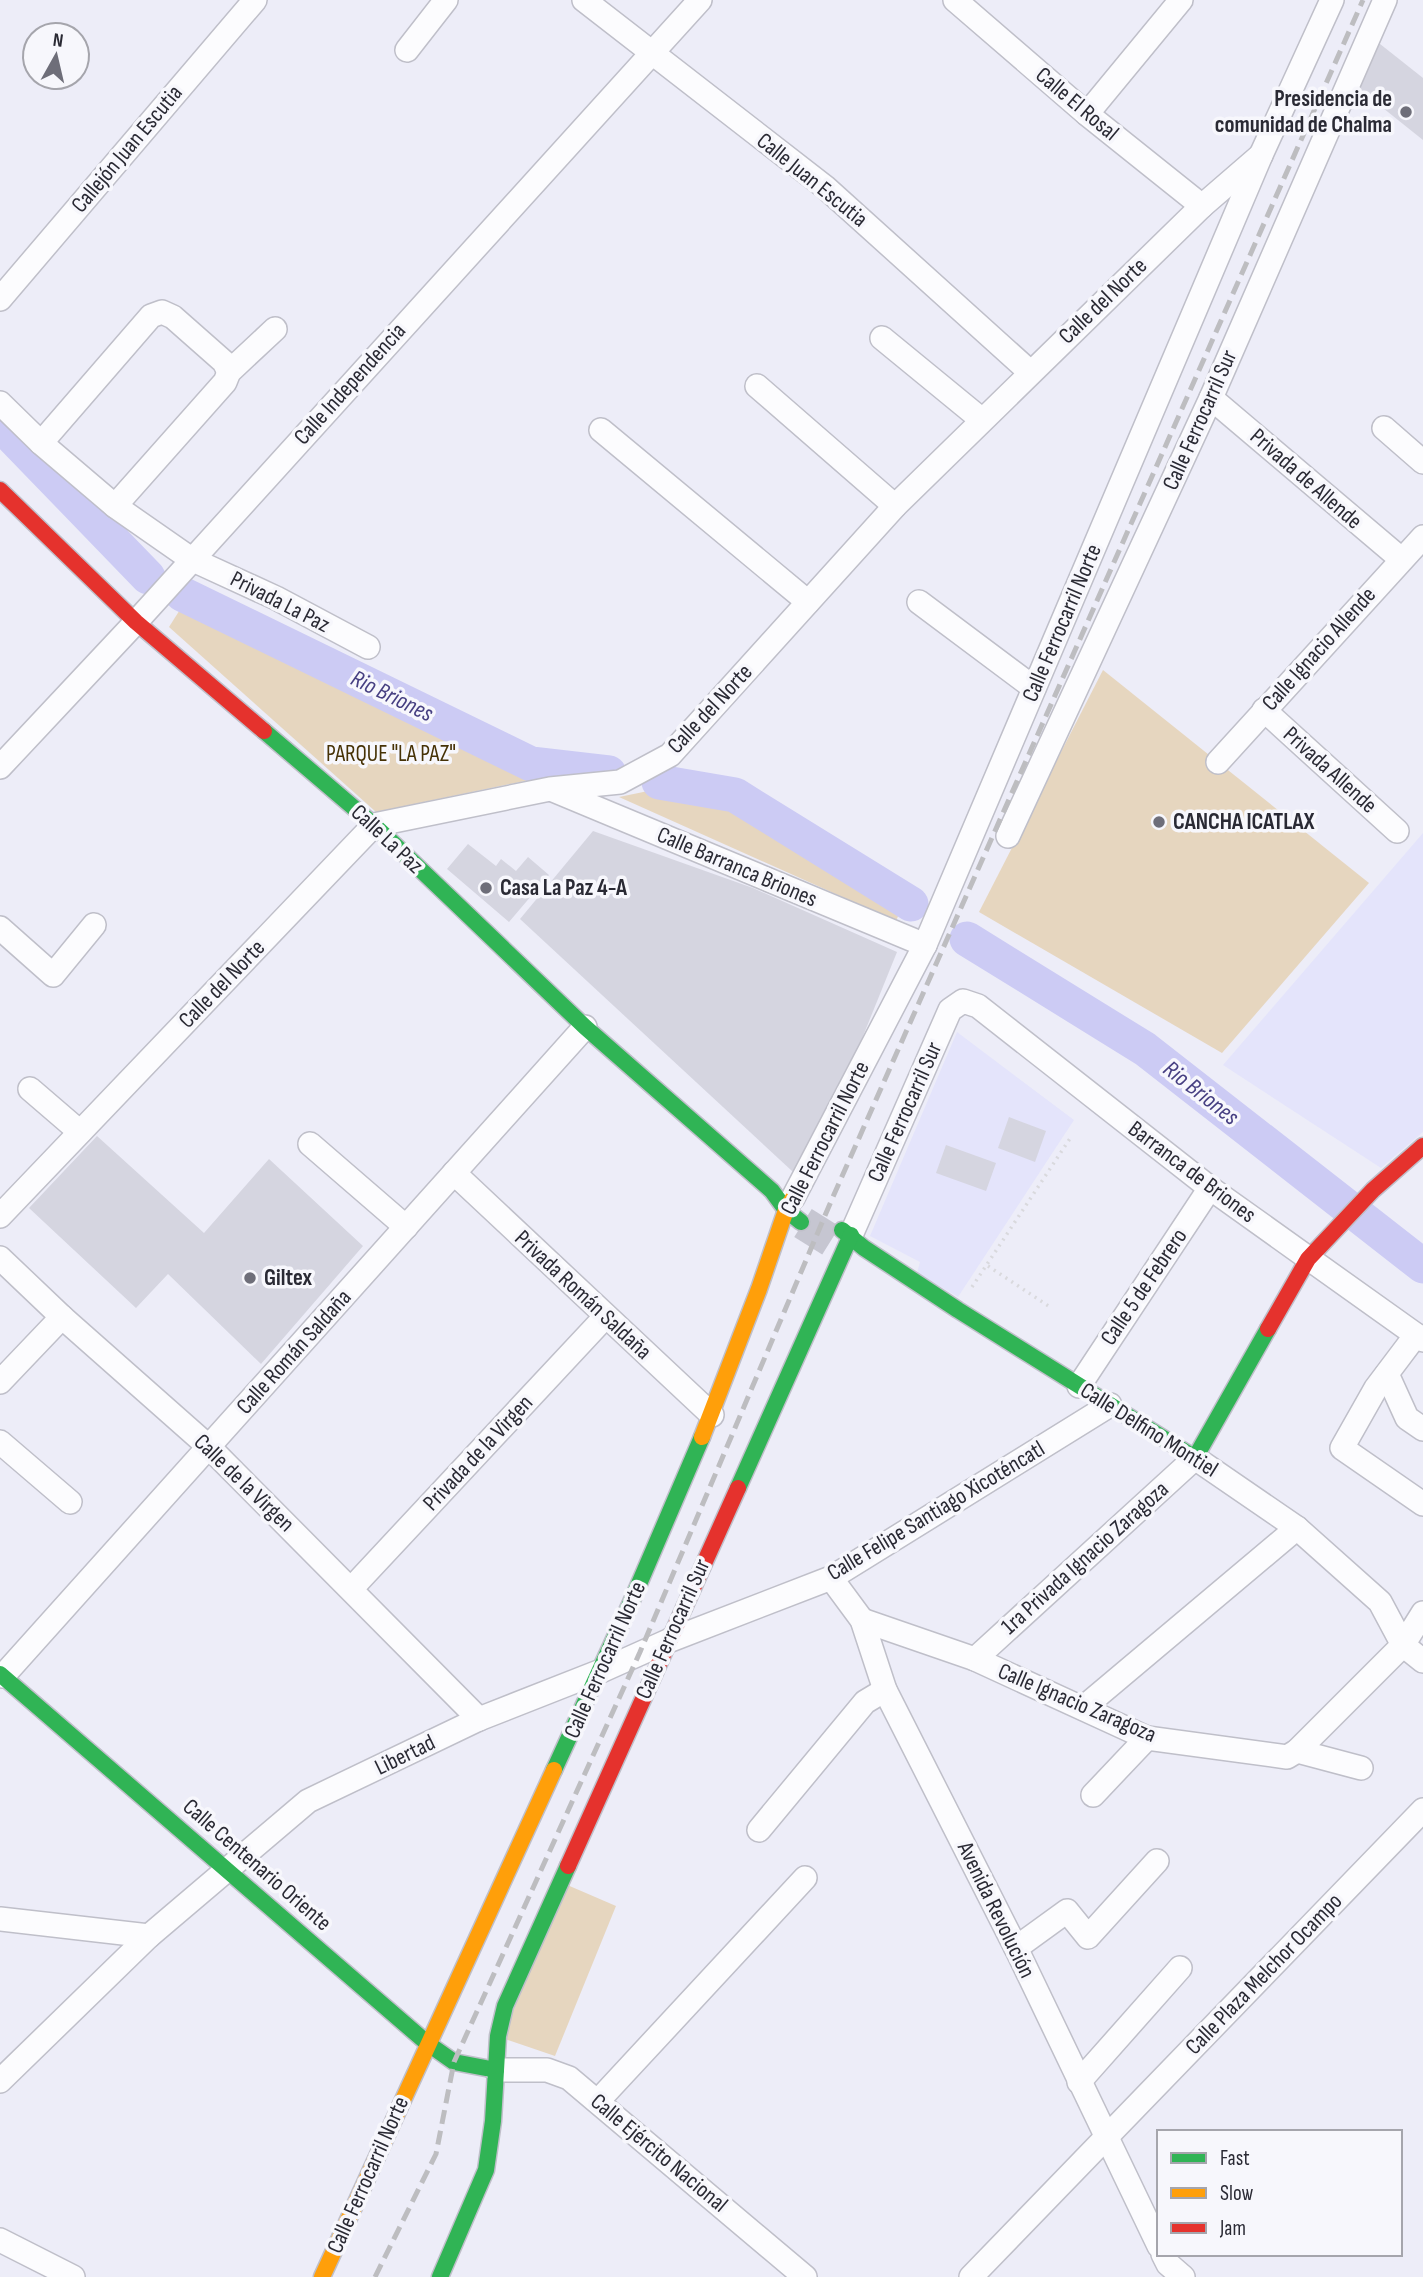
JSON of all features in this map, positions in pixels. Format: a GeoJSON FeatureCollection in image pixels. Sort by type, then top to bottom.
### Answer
{"type":"FeatureCollection","features":[{"type":"Feature","properties":{"kind":"main road","name":"Calle La Paz"},"geometry":{"type":"LineString","coordinates":[[0,490],[136,622],[374,825],[585,1027],[793,1207]]}},
{"type":"Feature","properties":{"kind":"main road"},"geometry":{"type":"LineString","coordinates":[[1195,1458],[1308,1259],[1373,1190],[1423,1146]]}},
{"type":"Feature","properties":{"kind":"main road","name":"Calle Ferrocarril Norte"},"geometry":{"type":"LineString","coordinates":[[322,2277],[601,1671],[712,1415],[793,1207]]}},
{"type":"Feature","properties":{"kind":"main road","name":"Calle Delfino Montiel"},"geometry":{"type":"LineString","coordinates":[[848,1240],[1195,1458]]}},
{"type":"Feature","properties":{"kind":"main road","name":"Calle Ferrocarril Sur"},"geometry":{"type":"LineString","coordinates":[[440,2277],[486,2170],[493,2121],[498,2035],[505,2006],[848,1240]]}},
{"type":"Feature","properties":{"kind":"main road","name":"Calle Centenario Oriente"},"geometry":{"type":"LineString","coordinates":[[2,1675],[428,2043],[454,2062],[496,2070]]}},
{"type":"Feature","properties":{"kind":"street","name":"Callejón Juan Escutia"},"geometry":{"type":"LineString","coordinates":[[0,299],[255,0]]}},
{"type":"Feature","properties":{"kind":"street"},"geometry":{"type":"LineString","coordinates":[[407,50],[446,0]]}},
{"type":"Feature","properties":{"kind":"street","name":"Calle Juan Escutia"},"geometry":{"type":"LineString","coordinates":[[584,0],[825,187],[1030,372]]}},
{"type":"Feature","properties":{"kind":"street","name":"Calle Independencia"},"geometry":{"type":"LineString","coordinates":[[0,767],[136,622],[700,0]]}},
{"type":"Feature","properties":{"kind":"street","name":"Calle El Rosal"},"geometry":{"type":"LineString","coordinates":[[955,0],[1087,114],[1202,206]]}},
{"type":"Feature","properties":{"kind":"street"},"geometry":{"type":"LineString","coordinates":[[1087,114],[1181,0]]}},
{"type":"Feature","properties":{"kind":"street","name":"Calle Ferrocarril Norte"},"geometry":{"type":"LineString","coordinates":[[793,1207],[925,945],[1261,155],[1332,0]]}},
{"type":"Feature","properties":{"kind":"street","name":"Calle Ferrocarril Sur"},"geometry":{"type":"LineString","coordinates":[[1008,836],[1211,398],[1385,0]]}},
{"type":"Feature","properties":{"kind":"street","name":"Calle del Norte"},"geometry":{"type":"LineString","coordinates":[[0,1216],[374,825],[550,789],[620,782],[670,755],[895,506],[1202,206],[1261,155]]}},
{"type":"Feature","properties":{"kind":"street"},"geometry":{"type":"LineString","coordinates":[[41,443],[151,316],[162,312],[173,317],[224,362],[229,372]]}},
{"type":"Feature","properties":{"kind":"street"},"geometry":{"type":"LineString","coordinates":[[114,506],[225,382],[229,372],[275,330]]}},
{"type":"Feature","properties":{"kind":"street"},"geometry":{"type":"LineString","coordinates":[[882,338],[982,420]]}},
{"type":"Feature","properties":{"kind":"street"},"geometry":{"type":"LineString","coordinates":[[757,386],[895,506]]}},
{"type":"Feature","properties":{"kind":"street","name":"Privada de Allende"},"geometry":{"type":"LineString","coordinates":[[1211,398],[1401,559]]}},
{"type":"Feature","properties":{"kind":"street"},"geometry":{"type":"LineString","coordinates":[[0,403],[41,443],[114,506],[191,559]]}},
{"type":"Feature","properties":{"kind":"street"},"geometry":{"type":"LineString","coordinates":[[1384,428],[1423,462]]}},
{"type":"Feature","properties":{"kind":"street"},"geometry":{"type":"LineString","coordinates":[[601,430],[808,602]]}},
{"type":"Feature","properties":{"kind":"street","name":"Calle Ignacio Allende"},"geometry":{"type":"LineString","coordinates":[[1218,762],[1423,537]]}},
{"type":"Feature","properties":{"kind":"street","name":"Privada La Paz"},"geometry":{"type":"LineString","coordinates":[[191,559],[276,598],[368,647]]}},
{"type":"Feature","properties":{"kind":"street"},"geometry":{"type":"LineString","coordinates":[[919,602],[1034,688]]}},
{"type":"Feature","properties":{"kind":"street","name":"Privada Allende"},"geometry":{"type":"LineString","coordinates":[[1264,710],[1396,831]]}},
{"type":"Feature","properties":{"kind":"street","name":"Calle Barranca Briones"},"geometry":{"type":"LineString","coordinates":[[550,789],[925,945]]}},
{"type":"Feature","properties":{"kind":"street"},"geometry":{"type":"LineString","coordinates":[[0,928],[53,975],[93,925]]}},
{"type":"Feature","properties":{"kind":"street","name":"Calle Ferrocarril Sur"},"geometry":{"type":"LineString","coordinates":[[848,1240],[950,1010],[963,1002]]}},
{"type":"Feature","properties":{"kind":"street","name":"Barranca de Briones"},"geometry":{"type":"LineString","coordinates":[[963,1002],[978,1006],[1210,1188],[1419,1338]]}},
{"type":"Feature","properties":{"kind":"street","name":"Calle Román Saldaña"},"geometry":{"type":"LineString","coordinates":[[2,1675],[585,1027]]}},
{"type":"Feature","properties":{"kind":"street"},"geometry":{"type":"LineString","coordinates":[[30,1089],[80,1132]]}},
{"type":"Feature","properties":{"kind":"street"},"geometry":{"type":"LineString","coordinates":[[310,1144],[406,1227]]}},
{"type":"Feature","properties":{"kind":"street","name":"Privada Román Saldaña"},"geometry":{"type":"LineString","coordinates":[[454,1173],[712,1415]]}},
{"type":"Feature","properties":{"kind":"street","name":"Calle 5 de Febrero"},"geometry":{"type":"LineString","coordinates":[[1079,1386],[1210,1188]]}},
{"type":"Feature","properties":{"kind":"street","name":"Calle de la Virgen"},"geometry":{"type":"LineString","coordinates":[[0,1258],[62,1317],[209,1447],[352,1588],[479,1719]]}},
{"type":"Feature","properties":{"kind":"street"},"geometry":{"type":"LineString","coordinates":[[0,1382],[62,1317]]}},
{"type":"Feature","properties":{"kind":"street","name":"Privada de la Virgen"},"geometry":{"type":"LineString","coordinates":[[352,1588],[605,1317]]}},
{"type":"Feature","properties":{"kind":"street"},"geometry":{"type":"LineString","coordinates":[[1419,1338],[1387,1374],[1342,1448],[1423,1504]]}},
{"type":"Feature","properties":{"kind":"street"},"geometry":{"type":"LineString","coordinates":[[1387,1374],[1407,1418],[1423,1429]]}},
{"type":"Feature","properties":{"kind":"street","name":"Calle Felipe Santiago Xicoténcatl"},"geometry":{"type":"LineString","coordinates":[[601,1671],[668,1641],[831,1578],[1110,1405]]}},
{"type":"Feature","properties":{"kind":"street"},"geometry":{"type":"LineString","coordinates":[[0,1442],[70,1502]]}},
{"type":"Feature","properties":{"kind":"street","name":"Calle Delfino Montiel"},"geometry":{"type":"LineString","coordinates":[[1195,1458],[1297,1528],[1380,1602],[1403,1645],[1423,1661]]}},
{"type":"Feature","properties":{"kind":"street","name":"1ra Privada Ignacio Zaragoza"},"geometry":{"type":"LineString","coordinates":[[975,1659],[1195,1458]]}},
{"type":"Feature","properties":{"kind":"street"},"geometry":{"type":"LineString","coordinates":[[1083,1708],[1297,1528]]}},
{"type":"Feature","properties":{"kind":"street","name":"Avenida Revolución"},"geometry":{"type":"LineString","coordinates":[[831,1578],[862,1620],[885,1690],[1016,1948],[1157,2242]]}},
{"type":"Feature","properties":{"kind":"street"},"geometry":{"type":"LineString","coordinates":[[1360,1768],[1297,1751],[1403,1645],[1423,1613]]}},
{"type":"Feature","properties":{"kind":"street","name":"Calle Ignacio Zaragoza"},"geometry":{"type":"LineString","coordinates":[[862,1620],[975,1659],[1147,1738],[1287,1757],[1297,1751]]}},
{"type":"Feature","properties":{"kind":"street","name":"Libertad"},"geometry":{"type":"LineString","coordinates":[[228,1870],[308,1801],[479,1719],[601,1671]]}},
{"type":"Feature","properties":{"kind":"street"},"geometry":{"type":"LineString","coordinates":[[759,1830],[865,1702],[885,1690]]}},
{"type":"Feature","properties":{"kind":"street"},"geometry":{"type":"LineString","coordinates":[[1093,1795],[1147,1738]]}},
{"type":"Feature","properties":{"kind":"street","name":"Calle Plaza Melchor Ocampo"},"geometry":{"type":"LineString","coordinates":[[971,2277],[1423,1810]]}},
{"type":"Feature","properties":{"kind":"street"},"geometry":{"type":"LineString","coordinates":[[1016,1948],[1067,1911],[1088,1937],[1157,1861]]}},
{"type":"Feature","properties":{"kind":"street"},"geometry":{"type":"LineString","coordinates":[[0,2081],[149,1936],[228,1870]]}},
{"type":"Feature","properties":{"kind":"street"},"geometry":{"type":"LineString","coordinates":[[598,2101],[805,1878]]}},
{"type":"Feature","properties":{"kind":"street"},"geometry":{"type":"LineString","coordinates":[[0,1919],[149,1936]]}},
{"type":"Feature","properties":{"kind":"street"},"geometry":{"type":"LineString","coordinates":[[1079,2082],[1180,1968]]}},
{"type":"Feature","properties":{"kind":"street","name":"Calle Ejército Nacional"},"geometry":{"type":"LineString","coordinates":[[496,2070],[547,2070],[569,2078],[805,2277]]}},
{"type":"Feature","properties":{"kind":"street"},"geometry":{"type":"LineString","coordinates":[[0,2240],[73,2277]]}},
{"type":"Feature","properties":{"kind":"street"},"geometry":{"type":"LineString","coordinates":[[1164,2256],[1168,2264],[1183,2277]]}},
{"type":"Feature","properties":{"kind":"path"},"geometry":{"type":"LineString","coordinates":[[958,1310],[1072,1137]]}},
{"type":"Feature","properties":{"kind":"path"},"geometry":{"type":"LineString","coordinates":[[987,1265],[1050,1307]]}},
{"type":"Feature","properties":{"kind":"shaded area"},"geometry":{"type":"Polygon","coordinates":[[[1423,833],[1423,1132],[1381,1168],[1223,1065],[1423,833]]]}},
{"type":"Feature","properties":{"kind":"shaded area"},"geometry":{"type":"Polygon","coordinates":[[[957,1032],[1074,1120],[958,1297],[917,1273],[920,1262],[870,1236],[957,1032]]]}},
{"type":"Feature","properties":{"kind":"green space","name":"PARQUE \"LA PAZ\""},"geometry":{"type":"Polygon","coordinates":[[[188,597],[531,764],[549,776],[376,812],[169,627],[188,597]]]}},
{"type":"Feature","properties":{"kind":"green space","name":"CANCHA ICATLAX"},"geometry":{"type":"Polygon","coordinates":[[[1103,670],[1369,883],[1222,1053],[979,912],[1103,670]]]}},
{"type":"Feature","properties":{"kind":"green space"},"geometry":{"type":"Polygon","coordinates":[[[653,790],[726,806],[902,907],[896,921],[619,797],[653,790]]]}},
{"type":"Feature","properties":{"kind":"green space"},"geometry":{"type":"Polygon","coordinates":[[[565,1884],[616,1906],[555,2056],[502,2038],[565,1884]]]}},
{"type":"Feature","properties":{"kind":"building","name":"Presidencia de comunidad de Chalma"},"geometry":{"type":"Polygon","coordinates":[[[1375,40],[1423,78],[1423,140],[1353,84],[1375,40]]]}},
{"type":"Feature","properties":{"kind":"building"},"geometry":{"type":"Polygon","coordinates":[[[593,831],[753,888],[897,952],[810,1167],[792,1171],[520,919],[593,831]]]}},
{"type":"Feature","properties":{"kind":"building"},"geometry":{"type":"Polygon","coordinates":[[[468,844],[496,866],[501,859],[516,871],[528,857],[549,875],[509,922],[447,869],[468,844]]]}},
{"type":"Feature","properties":{"kind":"building"},"geometry":{"type":"Polygon","coordinates":[[[1009,1117],[1046,1131],[1035,1162],[998,1148],[1009,1117]]]}},
{"type":"Feature","properties":{"kind":"building"},"geometry":{"type":"Polygon","coordinates":[[[97,1136],[204,1233],[269,1159],[363,1246],[261,1364],[168,1274],[136,1308],[29,1208],[97,1136]]]}},
{"type":"Feature","properties":{"kind":"building"},"geometry":{"type":"Polygon","coordinates":[[[946,1145],[996,1163],[986,1191],[936,1173],[946,1145]]]}},
{"type":"Feature","properties":{"kind":"waterway","name":"Rio Briones"},"geometry":{"type":"LineString","coordinates":[[0,424],[148,577]]}},
{"type":"Feature","properties":{"kind":"waterway","name":"Rio Briones"},"geometry":{"type":"LineString","coordinates":[[182,594],[531,764],[609,773]]}},
{"type":"Feature","properties":{"kind":"waterway","name":"Rio Briones"},"geometry":{"type":"LineString","coordinates":[[659,782],[735,795],[911,904]]}},
{"type":"Feature","properties":{"kind":"waterway","name":"Rio Briones"},"geometry":{"type":"LineString","coordinates":[[967,939],[1145,1049],[1423,1266]]}},
{"type":"Feature","properties":{"kind":"tunnel"},"geometry":{"type":"LineString","coordinates":[[803,1223],[835,1243]]}},
{"type":"Feature","properties":{"kind":"railway"},"geometry":{"type":"LineString","coordinates":[[375,2277],[436,2154],[454,2062],[640,1652],[832,1199],[1363,0]]}},
{"type":"Feature","properties":{"kind":"traffic: fast"},"geometry":{"type":"LineString","coordinates":[[264,731],[374,825],[585,1027],[772,1191],[786,1210],[801,1222]]}},
{"type":"Feature","properties":{"kind":"traffic: fast"},"geometry":{"type":"LineString","coordinates":[[842,1230],[864,1248],[958,1310],[1195,1458],[1268,1329]]}},
{"type":"Feature","properties":{"kind":"traffic: fast"},"geometry":{"type":"LineString","coordinates":[[738,1488],[851,1235]]}},
{"type":"Feature","properties":{"kind":"traffic: fast"},"geometry":{"type":"LineString","coordinates":[[554,1770],[633,1598],[702,1437]]}},
{"type":"Feature","properties":{"kind":"traffic: fast"},"geometry":{"type":"LineString","coordinates":[[0,1674],[427,2043],[454,2062],[496,2070]]}},
{"type":"Feature","properties":{"kind":"traffic: fast"},"geometry":{"type":"LineString","coordinates":[[440,2277],[486,2170],[493,2121],[498,2036],[505,2006],[568,1866]]}},
{"type":"Feature","properties":{"kind":"traffic: slow"},"geometry":{"type":"LineString","coordinates":[[702,1437],[786,1210],[793,1198]]}},
{"type":"Feature","properties":{"kind":"traffic: slow"},"geometry":{"type":"LineString","coordinates":[[322,2277],[554,1770]]}},
{"type":"Feature","properties":{"kind":"traffic: jam"},"geometry":{"type":"LineString","coordinates":[[0,490],[136,622],[264,731]]}},
{"type":"Feature","properties":{"kind":"traffic: jam"},"geometry":{"type":"LineString","coordinates":[[1268,1329],[1308,1259],[1373,1190],[1423,1146]]}},
{"type":"Feature","properties":{"kind":"traffic: jam"},"geometry":{"type":"LineString","coordinates":[[568,1866],[738,1488]]}},
{"type":"Feature","properties":{"kind":"place","name":"Presidencia de comunidad de Chalma"},"geometry":{"type":"Point","coordinates":[1406,112]}},
{"type":"Feature","properties":{"kind":"place","name":"CANCHA ICATLAX"},"geometry":{"type":"Point","coordinates":[1159,822]}},
{"type":"Feature","properties":{"kind":"place","name":"Casa La Paz 4-A"},"geometry":{"type":"Point","coordinates":[486,888]}},
{"type":"Feature","properties":{"kind":"place","name":"Giltex"},"geometry":{"type":"Point","coordinates":[250,1278]}}]}
